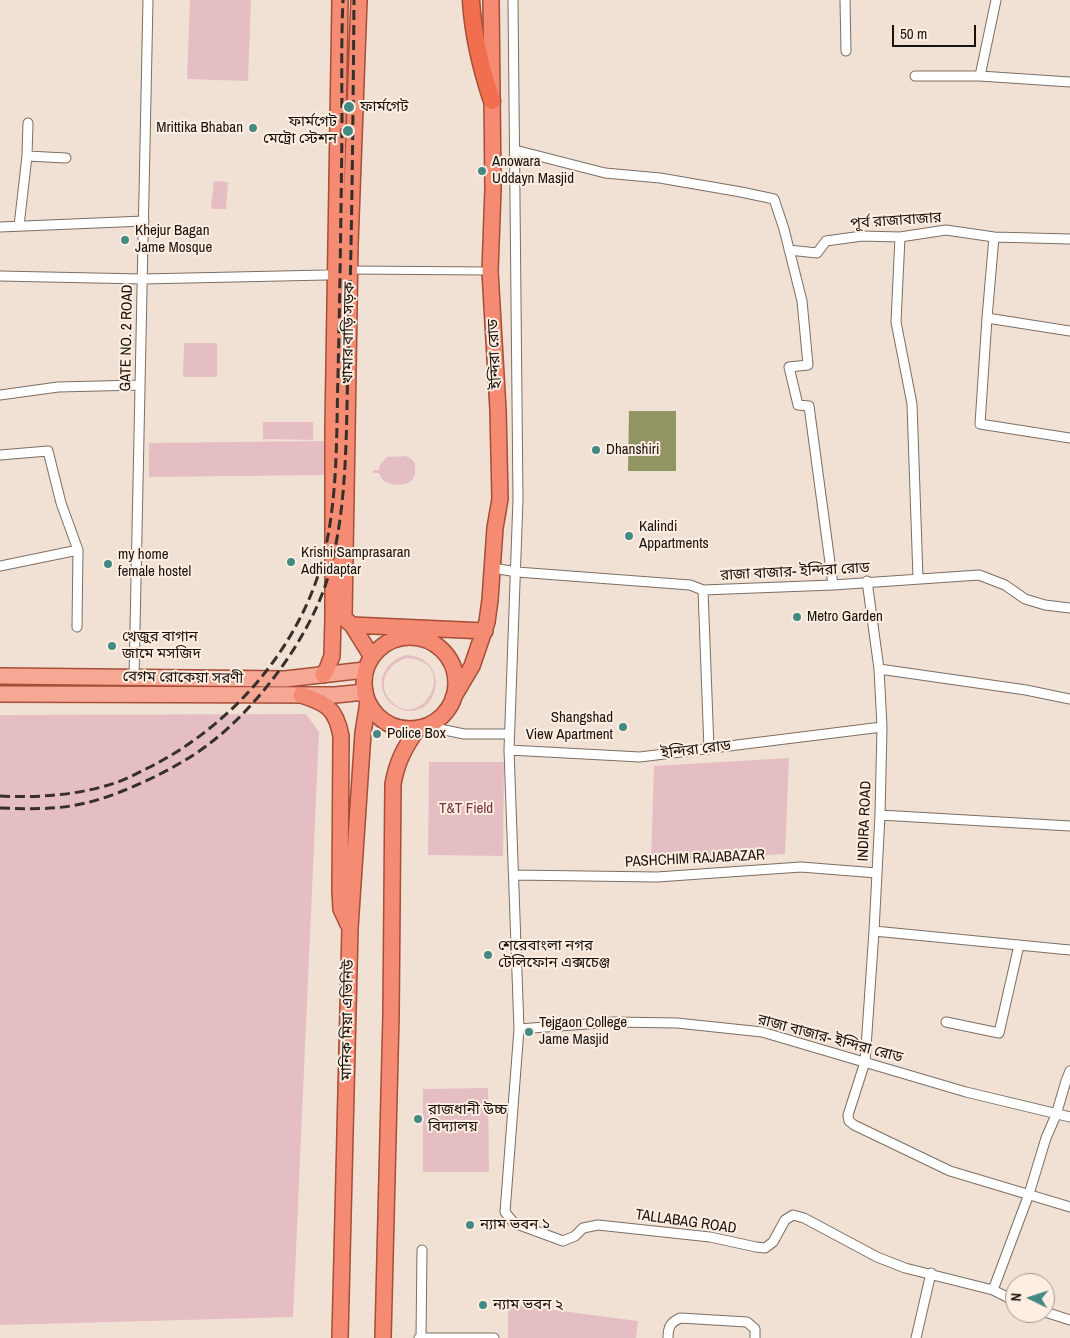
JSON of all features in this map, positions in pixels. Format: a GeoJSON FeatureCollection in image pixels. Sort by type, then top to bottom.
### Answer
{"type":"FeatureCollection","features":[{"type":"Feature","properties":{"kind":"highway"},"geometry":{"type":"LineString","coordinates":[[323,675],[328,669],[332,656],[333,426],[342,272],[340,0]]}},
{"type":"Feature","properties":{"kind":"highway","name":"খামার বাড়ি সড়ক"},"geometry":{"type":"LineString","coordinates":[[359,0],[342,272],[344,618],[352,624],[369,663]]}},
{"type":"Feature","properties":{"kind":"highway"},"geometry":{"type":"LineString","coordinates":[[471,0],[472,24],[480,66],[492,101]]}},
{"type":"Feature","properties":{"kind":"highway","name":"ইন্দিরা রোড"},"geometry":{"type":"LineString","coordinates":[[453,698],[472,666],[485,630],[493,568],[494,528],[500,499],[498,410],[490,271],[493,189],[491,0]]}},
{"type":"Feature","properties":{"kind":"highway"},"geometry":{"type":"LineString","coordinates":[[352,624],[485,630]]}},
{"type":"Feature","properties":{"kind":"highway"},"geometry":{"type":"LineString","coordinates":[[414,637],[432,642],[452,663],[456,682],[453,698],[443,715],[421,727],[407,729],[386,722],[378,715],[367,697],[369,663],[386,643],[395,639],[414,637]]}},
{"type":"Feature","properties":{"kind":"highway"},"geometry":{"type":"LineString","coordinates":[[301,695],[320,700],[332,711],[339,724],[341,736],[340,900],[350,928]]}},
{"type":"Feature","properties":{"kind":"highway","name":"মানিক মিয়া এভিনিউ"},"geometry":{"type":"LineString","coordinates":[[340,1338],[350,928],[367,697]]}},
{"type":"Feature","properties":{"kind":"highway"},"geometry":{"type":"LineString","coordinates":[[383,1338],[391,996],[393,784],[396,768],[404,749],[421,727]]}},
{"type":"Feature","properties":{"kind":"main road","name":"বেগম রোকেয়া সরণী"},"geometry":{"type":"LineString","coordinates":[[0,676],[285,679],[323,675],[369,663]]}},
{"type":"Feature","properties":{"kind":"main road","name":"বেগম রোকেয়া সরণী"},"geometry":{"type":"LineString","coordinates":[[0,694],[335,695],[367,697]]}},
{"type":"Feature","properties":{"kind":"street","name":"GATE NO. 2 ROAD"},"geometry":{"type":"LineString","coordinates":[[134,677],[148,0]]}},
{"type":"Feature","properties":{"kind":"street","name":"ইন্দিরা রোড"},"geometry":{"type":"LineString","coordinates":[[513,0],[518,499],[516,572]]}},
{"type":"Feature","properties":{"kind":"street"},"geometry":{"type":"LineString","coordinates":[[844,0],[846,51]]}},
{"type":"Feature","properties":{"kind":"street"},"geometry":{"type":"LineString","coordinates":[[980,76],[996,0]]}},
{"type":"Feature","properties":{"kind":"street"},"geometry":{"type":"LineString","coordinates":[[915,76],[980,76],[1070,82]]}},
{"type":"Feature","properties":{"kind":"street"},"geometry":{"type":"LineString","coordinates":[[19,226],[27,156],[28,123]]}},
{"type":"Feature","properties":{"kind":"street"},"geometry":{"type":"LineString","coordinates":[[515,150],[605,173],[660,178],[774,199],[790,250],[802,301],[808,365],[789,367],[798,405],[809,406],[833,585]]}},
{"type":"Feature","properties":{"kind":"street"},"geometry":{"type":"LineString","coordinates":[[27,156],[66,158]]}},
{"type":"Feature","properties":{"kind":"street"},"geometry":{"type":"LineString","coordinates":[[0,227],[144,221]]}},
{"type":"Feature","properties":{"kind":"street","name":"পূর্ব রাজাবাজার"},"geometry":{"type":"LineString","coordinates":[[790,250],[817,253],[826,241],[862,236],[900,237],[946,230],[994,237],[1070,239]]}},
{"type":"Feature","properties":{"kind":"street"},"geometry":{"type":"LineString","coordinates":[[900,237],[896,322],[912,404],[918,578]]}},
{"type":"Feature","properties":{"kind":"street"},"geometry":{"type":"LineString","coordinates":[[994,237],[980,424],[1070,438]]}},
{"type":"Feature","properties":{"kind":"street"},"geometry":{"type":"LineString","coordinates":[[0,276],[142,279],[327,275],[342,272],[490,271]]}},
{"type":"Feature","properties":{"kind":"street"},"geometry":{"type":"LineString","coordinates":[[988,318],[1070,331]]}},
{"type":"Feature","properties":{"kind":"street"},"geometry":{"type":"LineString","coordinates":[[0,396],[58,387],[140,385]]}},
{"type":"Feature","properties":{"kind":"street"},"geometry":{"type":"LineString","coordinates":[[0,455],[48,451],[61,503],[78,550],[77,627]]}},
{"type":"Feature","properties":{"kind":"street"},"geometry":{"type":"LineString","coordinates":[[0,566],[78,550]]}},
{"type":"Feature","properties":{"kind":"street","name":"রাজা বাজার- ইন্দিরা রোড"},"geometry":{"type":"LineString","coordinates":[[493,568],[516,572],[690,585],[703,590],[833,585],[979,575],[1005,585],[1026,599],[1045,605],[1070,608]]}},
{"type":"Feature","properties":{"kind":"street"},"geometry":{"type":"LineString","coordinates":[[516,572],[509,750],[518,1029]]}},
{"type":"Feature","properties":{"kind":"street","name":"INDIRA ROAD"},"geometry":{"type":"LineString","coordinates":[[868,582],[879,669],[882,726],[880,814],[865,1062],[848,1115],[848,1121],[950,1171],[1029,1194]]}},
{"type":"Feature","properties":{"kind":"street"},"geometry":{"type":"LineString","coordinates":[[703,590],[709,749]]}},
{"type":"Feature","properties":{"kind":"street"},"geometry":{"type":"LineString","coordinates":[[879,669],[1070,698]]}},
{"type":"Feature","properties":{"kind":"street","name":"ইন্দিরা রোড"},"geometry":{"type":"LineString","coordinates":[[509,750],[640,757],[882,726]]}},
{"type":"Feature","properties":{"kind":"street"},"geometry":{"type":"LineString","coordinates":[[421,727],[464,734],[510,734]]}},
{"type":"Feature","properties":{"kind":"street"},"geometry":{"type":"LineString","coordinates":[[880,814],[1070,826]]}},
{"type":"Feature","properties":{"kind":"street","name":"PASHCHIM RAJABAZAR"},"geometry":{"type":"LineString","coordinates":[[514,875],[657,877],[801,867],[877,874]]}},
{"type":"Feature","properties":{"kind":"street"},"geometry":{"type":"LineString","coordinates":[[874,931],[1070,950]]}},
{"type":"Feature","properties":{"kind":"street"},"geometry":{"type":"LineString","coordinates":[[946,1022],[999,1033],[1019,945]]}},
{"type":"Feature","properties":{"kind":"street","name":"রাজা বাজার- ইন্দিরা রোড"},"geometry":{"type":"LineString","coordinates":[[518,1029],[613,1022],[676,1023],[762,1032],[966,1092],[1070,1117]]}},
{"type":"Feature","properties":{"kind":"street","name":"TALLABAG ROAD"},"geometry":{"type":"LineString","coordinates":[[518,1029],[505,1212],[514,1223],[563,1241],[575,1236],[583,1228],[598,1225],[710,1237],[765,1248],[773,1242],[785,1220],[793,1216],[804,1218],[877,1257],[905,1268],[993,1290],[1005,1296]]}},
{"type":"Feature","properties":{"kind":"street"},"geometry":{"type":"LineString","coordinates":[[993,1290],[1029,1194],[1046,1138],[1056,1115],[1070,1072]]}},
{"type":"Feature","properties":{"kind":"street"},"geometry":{"type":"LineString","coordinates":[[1029,1194],[1070,1207]]}},
{"type":"Feature","properties":{"kind":"street"},"geometry":{"type":"LineString","coordinates":[[422,1250],[420,1338],[494,1338]]}},
{"type":"Feature","properties":{"kind":"street"},"geometry":{"type":"LineString","coordinates":[[916,1338],[931,1273]]}},
{"type":"Feature","properties":{"kind":"street"},"geometry":{"type":"LineString","coordinates":[[1055,1315],[1070,1320]]}},
{"type":"Feature","properties":{"kind":"street"},"geometry":{"type":"LineString","coordinates":[[668,1338],[668,1328],[671,1322],[680,1318],[747,1322],[755,1329],[755,1338]]}},
{"type":"Feature","properties":{"kind":"green space"},"geometry":{"type":"Polygon","coordinates":[[[190,0],[251,0],[248,81],[187,79],[190,0]]]}},
{"type":"Feature","properties":{"kind":"green space"},"geometry":{"type":"Polygon","coordinates":[[[214,181],[228,182],[226,209],[213,209],[211,207],[214,181]]]}},
{"type":"Feature","properties":{"kind":"green space"},"geometry":{"type":"Polygon","coordinates":[[[184,343],[217,343],[217,377],[183,377],[184,343]]]}},
{"type":"Feature","properties":{"kind":"green space"},"geometry":{"type":"Polygon","coordinates":[[[263,422],[313,422],[313,440],[263,439],[263,422]]]}},
{"type":"Feature","properties":{"kind":"green space"},"geometry":{"type":"Polygon","coordinates":[[[326,441],[326,475],[149,477],[149,443],[326,441]]]}},
{"type":"Feature","properties":{"kind":"green space"},"geometry":{"type":"Polygon","coordinates":[[[405,456],[415,463],[415,476],[410,482],[398,485],[389,484],[383,480],[379,473],[373,473],[373,470],[379,470],[380,464],[387,457],[405,456]]]}},
{"type":"Feature","properties":{"kind":"green space"},"geometry":{"type":"Polygon","coordinates":[[[406,655],[421,659],[430,666],[435,676],[432,698],[425,706],[415,711],[402,710],[390,703],[382,689],[385,670],[400,657],[406,655]],[[407,658],[394,664],[386,674],[384,687],[386,694],[390,700],[402,708],[413,709],[424,703],[431,694],[434,682],[432,671],[423,662],[407,658]]]}},
{"type":"Feature","properties":{"kind":"green space"},"geometry":{"type":"Polygon","coordinates":[[[306,714],[319,732],[293,1317],[0,1325],[0,715],[306,714]]]}},
{"type":"Feature","properties":{"kind":"green space"},"geometry":{"type":"Polygon","coordinates":[[[789,758],[785,854],[651,862],[654,766],[789,758]]]}},
{"type":"Feature","properties":{"kind":"green space","name":"T&T Field"},"geometry":{"type":"Polygon","coordinates":[[[429,762],[504,762],[503,856],[428,855],[429,762]]]}},
{"type":"Feature","properties":{"kind":"green space"},"geometry":{"type":"Polygon","coordinates":[[[488,1088],[489,1172],[423,1172],[423,1089],[488,1088]]]}},
{"type":"Feature","properties":{"kind":"green space"},"geometry":{"type":"Polygon","coordinates":[[[508,1304],[638,1321],[636,1338],[508,1338],[508,1304]]]}},
{"type":"Feature","properties":{"kind":"shaded area"},"geometry":{"type":"Polygon","coordinates":[[[629,411],[676,411],[676,471],[628,471],[629,411]]]}},
{"type":"Feature","properties":{"kind":"railway"},"geometry":{"type":"LineString","coordinates":[[0,796],[60,795],[89,790],[130,777],[177,752],[203,734],[226,714],[268,668],[286,643],[314,587],[328,535],[335,482],[343,0]]}},
{"type":"Feature","properties":{"kind":"railway"},"geometry":{"type":"LineString","coordinates":[[0,808],[54,808],[101,799],[150,779],[196,753],[228,728],[264,690],[296,646],[320,600],[335,551],[345,470],[354,0]]}},
{"type":"Feature","properties":{"kind":"place","name":"ফার্মগেট"},"geometry":{"type":"Point","coordinates":[349,107]}},
{"type":"Feature","properties":{"kind":"place","name":"Mrittika Bhaban"},"geometry":{"type":"Point","coordinates":[253,128]}},
{"type":"Feature","properties":{"kind":"place","name":"ফার্মগেট মেট্রো স্টেশন"},"geometry":{"type":"Point","coordinates":[348,131]}},
{"type":"Feature","properties":{"kind":"place","name":"Anowara Uddayn Masjid"},"geometry":{"type":"Point","coordinates":[482,171]}},
{"type":"Feature","properties":{"kind":"place","name":"Khejur Bagan Jame Mosque"},"geometry":{"type":"Point","coordinates":[125,240]}},
{"type":"Feature","properties":{"kind":"place","name":"Dhanshiri"},"geometry":{"type":"Point","coordinates":[596,450]}},
{"type":"Feature","properties":{"kind":"place","name":"Kalindi Appartments"},"geometry":{"type":"Point","coordinates":[629,536]}},
{"type":"Feature","properties":{"kind":"place","name":"Krishi Samprasaran Adhidaptar"},"geometry":{"type":"Point","coordinates":[291,562]}},
{"type":"Feature","properties":{"kind":"place","name":"my home female hostel"},"geometry":{"type":"Point","coordinates":[108,564]}},
{"type":"Feature","properties":{"kind":"place","name":"Metro Garden"},"geometry":{"type":"Point","coordinates":[797,617]}},
{"type":"Feature","properties":{"kind":"place","name":"খেজুর বাগান জামে মসজিদ"},"geometry":{"type":"Point","coordinates":[112,646]}},
{"type":"Feature","properties":{"kind":"place","name":"Shangshad View Apartment"},"geometry":{"type":"Point","coordinates":[623,727]}},
{"type":"Feature","properties":{"kind":"place","name":"Police Box"},"geometry":{"type":"Point","coordinates":[377,734]}},
{"type":"Feature","properties":{"kind":"place","name":"শেরেবাংলা নগর টেলিফোন এক্সচেঞ্জ"},"geometry":{"type":"Point","coordinates":[488,955]}},
{"type":"Feature","properties":{"kind":"place","name":"Tejgaon College Jame Masjid"},"geometry":{"type":"Point","coordinates":[529,1032]}},
{"type":"Feature","properties":{"kind":"place","name":"রাজধানী উচ্চ বিদ্যালয়"},"geometry":{"type":"Point","coordinates":[418,1119]}},
{"type":"Feature","properties":{"kind":"place","name":"ন্যাম ভবন ১"},"geometry":{"type":"Point","coordinates":[470,1225]}},
{"type":"Feature","properties":{"kind":"place","name":"ন্যাম ভবন ২"},"geometry":{"type":"Point","coordinates":[483,1305]}}]}
